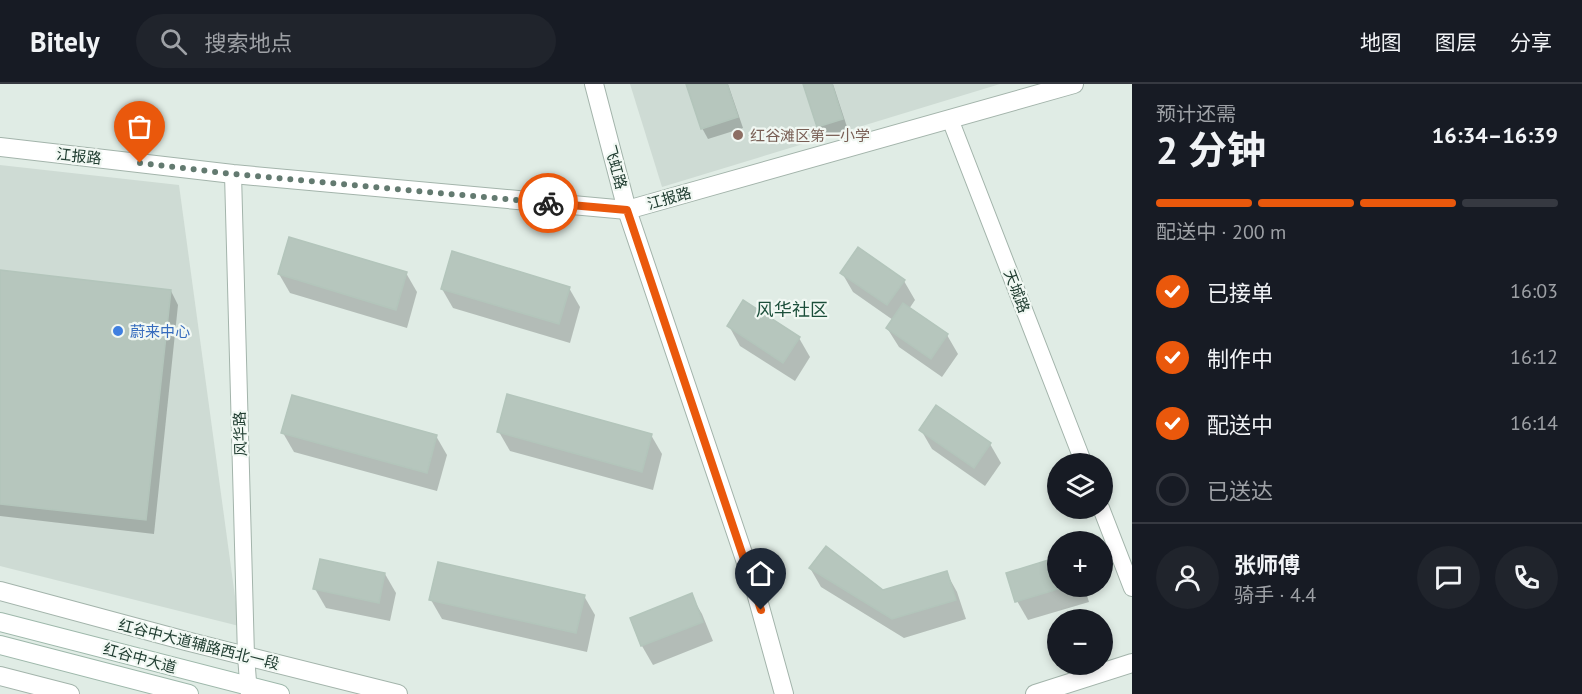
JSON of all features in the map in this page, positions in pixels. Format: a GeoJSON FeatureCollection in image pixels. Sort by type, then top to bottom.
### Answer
{"type":"FeatureCollection","features":[{"type":"Feature","properties":{"kind":"street","name":"飞虹路"},"geometry":{"type":"LineString","coordinates":[[594,84],[627,210],[755,589],[784,694]]}},
{"type":"Feature","properties":{"kind":"street","name":"江报路"},"geometry":{"type":"LineString","coordinates":[[0,147],[233,174],[627,210],[1074,84]]}},
{"type":"Feature","properties":{"kind":"street","name":"天城路"},"geometry":{"type":"LineString","coordinates":[[950,119],[1080,453]]}},
{"type":"Feature","properties":{"kind":"street","name":"风华路"},"geometry":{"type":"LineString","coordinates":[[233,174],[246,656],[249,690]]}},
{"type":"Feature","properties":{"kind":"street"},"geometry":{"type":"LineString","coordinates":[[1105,519],[1132,588]]}},
{"type":"Feature","properties":{"kind":"street","name":"红谷中大道辅路西北一段"},"geometry":{"type":"LineString","coordinates":[[0,591],[398,694]]}},
{"type":"Feature","properties":{"kind":"street","name":"红谷中大道"},"geometry":{"type":"LineString","coordinates":[[0,622],[249,690],[280,694]]}},
{"type":"Feature","properties":{"kind":"street","name":"红谷中大道"},"geometry":{"type":"LineString","coordinates":[[0,645],[189,694]]}},
{"type":"Feature","properties":{"kind":"street"},"geometry":{"type":"LineString","coordinates":[[1035,694],[1132,663]]}},
{"type":"Feature","properties":{"kind":"street"},"geometry":{"type":"LineString","coordinates":[[0,676],[70,694]]}},
{"type":"Feature","properties":{"kind":"shaded area","name":"红谷滩区第一小学"},"geometry":{"type":"Polygon","coordinates":[[[630,84],[1000,84],[662,187],[630,84]]]}},
{"type":"Feature","properties":{"kind":"shaded area"},"geometry":{"type":"Polygon","coordinates":[[[0,165],[179,185],[239,626],[0,566],[0,165]]]}},
{"type":"Feature","properties":{"kind":"building"},"geometry":{"type":"Polygon","coordinates":[[[686,84],[727,84],[738,117],[701,129],[686,84]]]}},
{"type":"Feature","properties":{"kind":"building"},"geometry":{"type":"Polygon","coordinates":[[[803,84],[832,84],[843,119],[817,127],[803,84]]]}},
{"type":"Feature","properties":{"kind":"building"},"geometry":{"type":"Polygon","coordinates":[[[289,237],[407,272],[396,310],[278,274],[289,237]]]}},
{"type":"Feature","properties":{"kind":"building"},"geometry":{"type":"Polygon","coordinates":[[[858,247],[905,280],[887,305],[840,273],[858,247]]]}},
{"type":"Feature","properties":{"kind":"building"},"geometry":{"type":"Polygon","coordinates":[[[452,251],[570,287],[559,324],[441,289],[452,251]]]}},
{"type":"Feature","properties":{"kind":"building"},"geometry":{"type":"Polygon","coordinates":[[[0,270],[171,290],[146,520],[0,504],[0,270]]]}},
{"type":"Feature","properties":{"kind":"building"},"geometry":{"type":"Polygon","coordinates":[[[743,300],[800,337],[783,363],[727,326],[743,300]]]}},
{"type":"Feature","properties":{"kind":"building"},"geometry":{"type":"Polygon","coordinates":[[[903,303],[948,334],[931,359],[886,328],[903,303]]]}},
{"type":"Feature","properties":{"kind":"building"},"geometry":{"type":"Polygon","coordinates":[[[507,394],[652,434],[642,472],[497,432],[507,394]]]}},
{"type":"Feature","properties":{"kind":"building"},"geometry":{"type":"Polygon","coordinates":[[[292,395],[437,435],[427,473],[281,433],[292,395]]]}},
{"type":"Feature","properties":{"kind":"building"},"geometry":{"type":"Polygon","coordinates":[[[936,405],[991,443],[974,468],[919,430],[936,405]]]}},
{"type":"Feature","properties":{"kind":"building"},"geometry":{"type":"Polygon","coordinates":[[[826,546],[883,590],[947,571],[956,600],[892,619],[809,568],[826,546]]]}},
{"type":"Feature","properties":{"kind":"building"},"geometry":{"type":"Polygon","coordinates":[[[320,559],[385,573],[379,603],[313,589],[320,559]]]}},
{"type":"Feature","properties":{"kind":"building"},"geometry":{"type":"Polygon","coordinates":[[[1047,560],[1047,592],[1015,602],[1006,573],[1047,560]]]}},
{"type":"Feature","properties":{"kind":"building"},"geometry":{"type":"Polygon","coordinates":[[[438,562],[585,595],[576,633],[429,600],[438,562]]]}},
{"type":"Feature","properties":{"kind":"building"},"geometry":{"type":"Polygon","coordinates":[[[692,593],[703,622],[641,646],[630,618],[692,593]]]}},
{"type":"Feature","properties":{"kind":"way so far"},"geometry":{"type":"LineString","coordinates":[[140,163],[233,174],[548,203]]}},
{"type":"Feature","properties":{"kind":"place","name":"红谷滩区第一小学"},"geometry":{"type":"Point","coordinates":[738,135]}},
{"type":"Feature","properties":{"kind":"place","name":"蔚来中心"},"geometry":{"type":"Point","coordinates":[118,331]}},
{"type":"Feature","properties":{"kind":"district","name":"风华社区"},"geometry":{"type":"Point","coordinates":[792,309]}},
{"type":"Feature","properties":{"kind":"route"},"geometry":{"type":"LineString","coordinates":[[548,203],[627,210],[761,610]]}}]}
